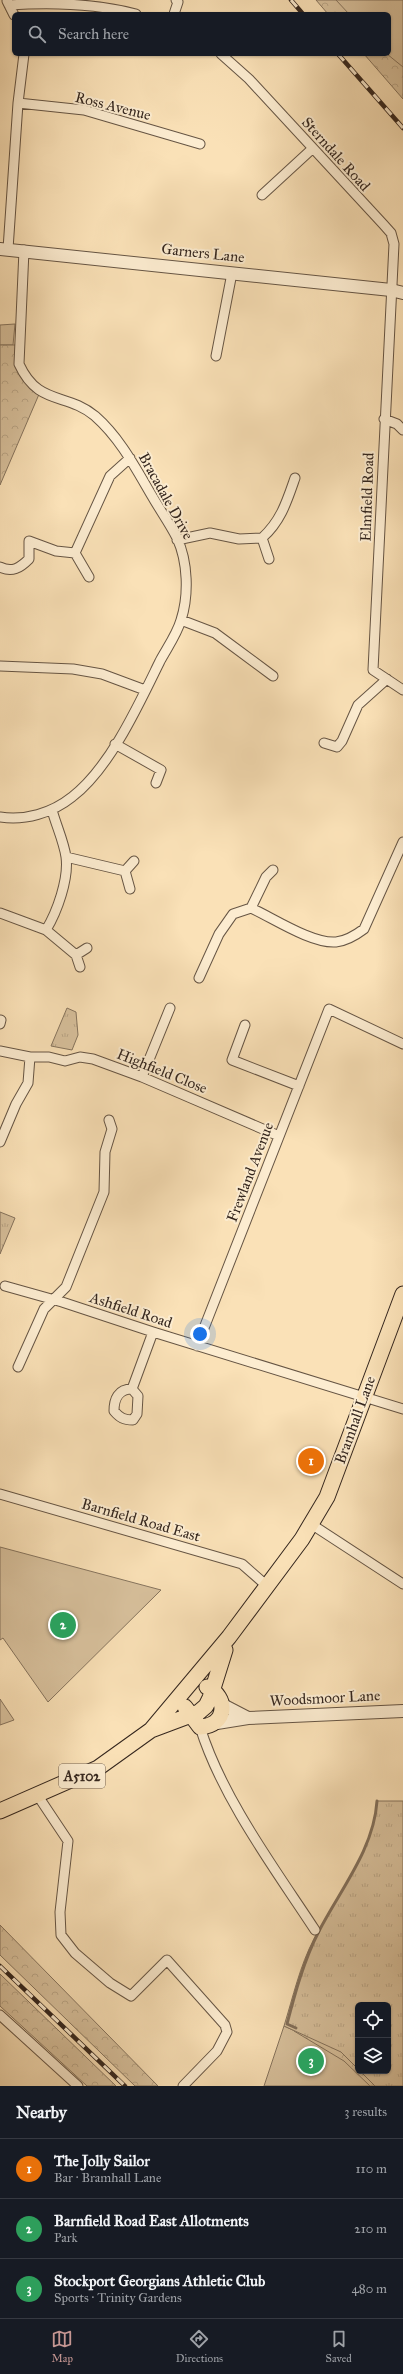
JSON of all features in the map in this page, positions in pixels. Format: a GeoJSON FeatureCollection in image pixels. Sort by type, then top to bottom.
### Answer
{"type":"FeatureCollection","features":[{"type":"Feature","properties":{"kind":"main road","name":"Bramhall Lane"},"geometry":{"type":"LineString","coordinates":[[0,1811],[38,1796],[98,1768],[151,1730],[229,1637],[311,1524],[327,1497],[363,1397],[403,1294]]}},
{"type":"Feature","properties":{"kind":"main road","name":"Bramhall Lane"},"geometry":{"type":"LineString","coordinates":[[151,1730],[191,1715],[206,1706],[212,1690],[216,1672],[229,1637]]}},
{"type":"Feature","properties":{"kind":"main road"},"geometry":{"type":"LineString","coordinates":[[178,1698],[200,1727],[210,1726],[217,1723],[222,1713],[221,1704],[212,1690],[199,1684],[190,1685]]}},
{"type":"Feature","properties":{"kind":"street"},"geometry":{"type":"LineString","coordinates":[[175,12],[178,2],[176,0]]}},
{"type":"Feature","properties":{"kind":"street"},"geometry":{"type":"LineString","coordinates":[[13,12],[8,2],[104,3],[130,12]]}},
{"type":"Feature","properties":{"kind":"street"},"geometry":{"type":"LineString","coordinates":[[4,249],[24,56]]}},
{"type":"Feature","properties":{"kind":"street","name":"Sterndale Road"},"geometry":{"type":"LineString","coordinates":[[223,56],[249,79],[391,233],[394,244],[391,290]]}},
{"type":"Feature","properties":{"kind":"street","name":"Ross Avenue"},"geometry":{"type":"LineString","coordinates":[[18,104],[84,110],[200,144]]}},
{"type":"Feature","properties":{"kind":"street"},"geometry":{"type":"LineString","coordinates":[[262,195],[312,148]]}},
{"type":"Feature","properties":{"kind":"street","name":"Garners Lane"},"geometry":{"type":"LineString","coordinates":[[4,249],[391,290],[403,293]]}},
{"type":"Feature","properties":{"kind":"street","name":"Bracadale Drive"},"geometry":{"type":"LineString","coordinates":[[0,817],[12,819],[33,816],[52,810],[72,798],[91,780],[115,744],[181,620],[187,578],[178,540],[130,458],[110,430],[92,414],[40,392],[26,379],[19,364],[24,250]]}},
{"type":"Feature","properties":{"kind":"street"},"geometry":{"type":"LineString","coordinates":[[216,356],[232,273]]}},
{"type":"Feature","properties":{"kind":"street","name":"Elmfield Road"},"geometry":{"type":"LineString","coordinates":[[391,290],[373,670],[403,690]]}},
{"type":"Feature","properties":{"kind":"street"},"geometry":{"type":"LineString","coordinates":[[384,419],[397,424],[403,430]]}},
{"type":"Feature","properties":{"kind":"street"},"geometry":{"type":"LineString","coordinates":[[75,553],[110,476],[130,458]]}},
{"type":"Feature","properties":{"kind":"street"},"geometry":{"type":"LineString","coordinates":[[178,540],[210,534],[240,539],[262,538],[274,527],[285,507],[295,478]]}},
{"type":"Feature","properties":{"kind":"street"},"geometry":{"type":"LineString","coordinates":[[262,538],[270,559]]}},
{"type":"Feature","properties":{"kind":"street"},"geometry":{"type":"LineString","coordinates":[[0,567],[6,570],[20,568],[29,559],[29,541],[56,551],[75,553]]}},
{"type":"Feature","properties":{"kind":"street"},"geometry":{"type":"LineString","coordinates":[[75,553],[89,578]]}},
{"type":"Feature","properties":{"kind":"street"},"geometry":{"type":"LineString","coordinates":[[181,620],[214,633],[273,676]]}},
{"type":"Feature","properties":{"kind":"street"},"geometry":{"type":"LineString","coordinates":[[0,666],[73,669],[102,674],[145,690]]}},
{"type":"Feature","properties":{"kind":"street"},"geometry":{"type":"LineString","coordinates":[[324,743],[337,747],[342,741],[358,705],[387,679]]}},
{"type":"Feature","properties":{"kind":"street"},"geometry":{"type":"LineString","coordinates":[[115,744],[161,770],[156,783]]}},
{"type":"Feature","properties":{"kind":"street"},"geometry":{"type":"LineString","coordinates":[[46,930],[57,908],[66,875],[66,857],[52,810]]}},
{"type":"Feature","properties":{"kind":"street"},"geometry":{"type":"LineString","coordinates":[[199,978],[219,934],[233,914],[251,908],[327,942],[338,942],[354,936],[364,929],[403,842]]}},
{"type":"Feature","properties":{"kind":"street"},"geometry":{"type":"LineString","coordinates":[[66,857],[125,871]]}},
{"type":"Feature","properties":{"kind":"street"},"geometry":{"type":"LineString","coordinates":[[125,871],[134,861]]}},
{"type":"Feature","properties":{"kind":"street"},"geometry":{"type":"LineString","coordinates":[[251,908],[266,877],[273,870]]}},
{"type":"Feature","properties":{"kind":"street"},"geometry":{"type":"LineString","coordinates":[[125,871],[130,889]]}},
{"type":"Feature","properties":{"kind":"street"},"geometry":{"type":"LineString","coordinates":[[0,913],[46,930],[76,955],[80,967]]}},
{"type":"Feature","properties":{"kind":"street"},"geometry":{"type":"LineString","coordinates":[[76,955],[87,948]]}},
{"type":"Feature","properties":{"kind":"street"},"geometry":{"type":"LineString","coordinates":[[142,1077],[170,1008]]}},
{"type":"Feature","properties":{"kind":"street","name":"Frewland Avenue"},"geometry":{"type":"LineString","coordinates":[[197,1346],[329,1009],[403,1044]]}},
{"type":"Feature","properties":{"kind":"street"},"geometry":{"type":"LineString","coordinates":[[245,1025],[232,1060],[299,1086]]}},
{"type":"Feature","properties":{"kind":"street","name":"Highfield Close"},"geometry":{"type":"LineString","coordinates":[[0,1051],[30,1057],[49,1057],[65,1060],[80,1057],[93,1059],[142,1077],[279,1136]]}},
{"type":"Feature","properties":{"kind":"street"},"geometry":{"type":"LineString","coordinates":[[0,1142],[16,1104],[28,1083],[30,1057]]}},
{"type":"Feature","properties":{"kind":"street"},"geometry":{"type":"LineString","coordinates":[[18,1367],[44,1309],[52,1299],[66,1287],[104,1192],[105,1152],[112,1129],[109,1120]]}},
{"type":"Feature","properties":{"kind":"street","name":"Ashfield Road"},"geometry":{"type":"LineString","coordinates":[[5,1286],[52,1299],[197,1346],[403,1409]]}},
{"type":"Feature","properties":{"kind":"street"},"geometry":{"type":"LineString","coordinates":[[132,1389],[153,1332]]}},
{"type":"Feature","properties":{"kind":"street","name":"Barnfield Road East"},"geometry":{"type":"LineString","coordinates":[[0,1494],[242,1564],[267,1586]]}},
{"type":"Feature","properties":{"kind":"street"},"geometry":{"type":"LineString","coordinates":[[311,1524],[394,1580],[403,1584]]}},
{"type":"Feature","properties":{"kind":"street"},"geometry":{"type":"LineString","coordinates":[[221,1704],[248,1718]]}},
{"type":"Feature","properties":{"kind":"street","name":"Woodsmoor Lane"},"geometry":{"type":"LineString","coordinates":[[217,1723],[248,1718],[403,1711]]}},
{"type":"Feature","properties":{"kind":"street"},"geometry":{"type":"LineString","coordinates":[[200,1727],[218,1772],[253,1837],[315,1930]]}},
{"type":"Feature","properties":{"kind":"street"},"geometry":{"type":"LineString","coordinates":[[38,1796],[68,1841],[60,1912],[61,1935],[75,1953],[110,1984],[131,1996],[167,1960],[225,2025],[227,2032],[217,2051],[183,2086]]}},
{"type":"Feature","properties":{"kind":"street"},"geometry":{"type":"LineString","coordinates":[[0,2014],[78,2086]]}},
{"type":"Feature","properties":{"kind":"green space"},"geometry":{"type":"Polygon","coordinates":[[[316,0],[336,0],[347,12],[326,12],[316,0]]]}},
{"type":"Feature","properties":{"kind":"green space"},"geometry":{"type":"Polygon","coordinates":[[[322,0],[403,0],[403,88],[374,56],[391,56],[391,12],[333,12],[322,0]]]}},
{"type":"Feature","properties":{"kind":"green space"},"geometry":{"type":"Polygon","coordinates":[[[366,56],[389,56],[403,67],[403,99],[366,56]]]}},
{"type":"Feature","properties":{"kind":"green space"},"geometry":{"type":"Polygon","coordinates":[[[15,324],[13,345],[0,345],[0,325],[15,324]]]}},
{"type":"Feature","properties":{"kind":"green space"},"geometry":{"type":"Polygon","coordinates":[[[0,345],[20,345],[19,364],[40,392],[0,485],[0,345]]]}},
{"type":"Feature","properties":{"kind":"green space"},"geometry":{"type":"Polygon","coordinates":[[[67,1008],[76,1012],[78,1035],[72,1050],[51,1046],[67,1008]]]}},
{"type":"Feature","properties":{"kind":"green space"},"geometry":{"type":"Polygon","coordinates":[[[0,1212],[15,1218],[0,1254],[0,1212]]]}},
{"type":"Feature","properties":{"kind":"green space"},"geometry":{"type":"Polygon","coordinates":[[[0,1547],[161,1590],[48,1702],[3,1638],[0,1640],[0,1547]]]}},
{"type":"Feature","properties":{"kind":"green space"},"geometry":{"type":"Polygon","coordinates":[[[0,1699],[14,1720],[0,1725],[0,1699]]]}},
{"type":"Feature","properties":{"kind":"green space"},"geometry":{"type":"Polygon","coordinates":[[[377,1801],[403,1801],[403,2086],[375,2086],[363,2074],[391,2074],[391,2002],[355,2002],[355,2066],[341,2052],[284,2026],[297,1981],[309,1949],[353,1872],[362,1854],[375,1818],[377,1801]]]}},
{"type":"Feature","properties":{"kind":"green space"},"geometry":{"type":"Polygon","coordinates":[[[0,1925],[158,2086],[135,2086],[0,1955],[0,1925]]]}},
{"type":"Feature","properties":{"kind":"green space"},"geometry":{"type":"Polygon","coordinates":[[[0,1974],[116,2086],[87,2086],[0,2006],[0,1974]]]}},
{"type":"Feature","properties":{"kind":"green space"},"geometry":{"type":"Polygon","coordinates":[[[284,2026],[341,2052],[355,2066],[355,2074],[363,2074],[375,2086],[264,2086],[284,2026]]]}},
{"type":"Feature","properties":{"kind":"green space"},"geometry":{"type":"Polygon","coordinates":[[[295,2029],[355,2059],[355,2072],[344,2061],[294,2031],[295,2029]]]}},
{"type":"Feature","properties":{"kind":"green space"},"geometry":{"type":"Polygon","coordinates":[[[358,2074],[372,2074],[383,2086],[370,2086],[358,2074]]]}},
{"type":"Feature","properties":{"kind":"waterway"},"geometry":{"type":"LineString","coordinates":[[296,2028],[287,2024],[304,1965],[319,1931],[355,1869],[363,1852],[375,1819],[377,1801]]}},
{"type":"Feature","properties":{"kind":"railway"},"geometry":{"type":"LineString","coordinates":[[291,0],[301,12]]}},
{"type":"Feature","properties":{"kind":"railway"},"geometry":{"type":"LineString","coordinates":[[340,56],[403,128]]}},
{"type":"Feature","properties":{"kind":"railway"},"geometry":{"type":"LineString","coordinates":[[0,1966],[125,2086]]}},
{"type":"Feature","properties":{"kind":"place","name":"The Jolly Sailor"},"geometry":{"type":"Point","coordinates":[311,1461]}},
{"type":"Feature","properties":{"kind":"place","name":"Barnfield Road East Allotments"},"geometry":{"type":"Point","coordinates":[63,1625]}},
{"type":"Feature","properties":{"kind":"place","name":"Stockport Georgians Athletic Club"},"geometry":{"type":"Point","coordinates":[311,2061]}}]}
